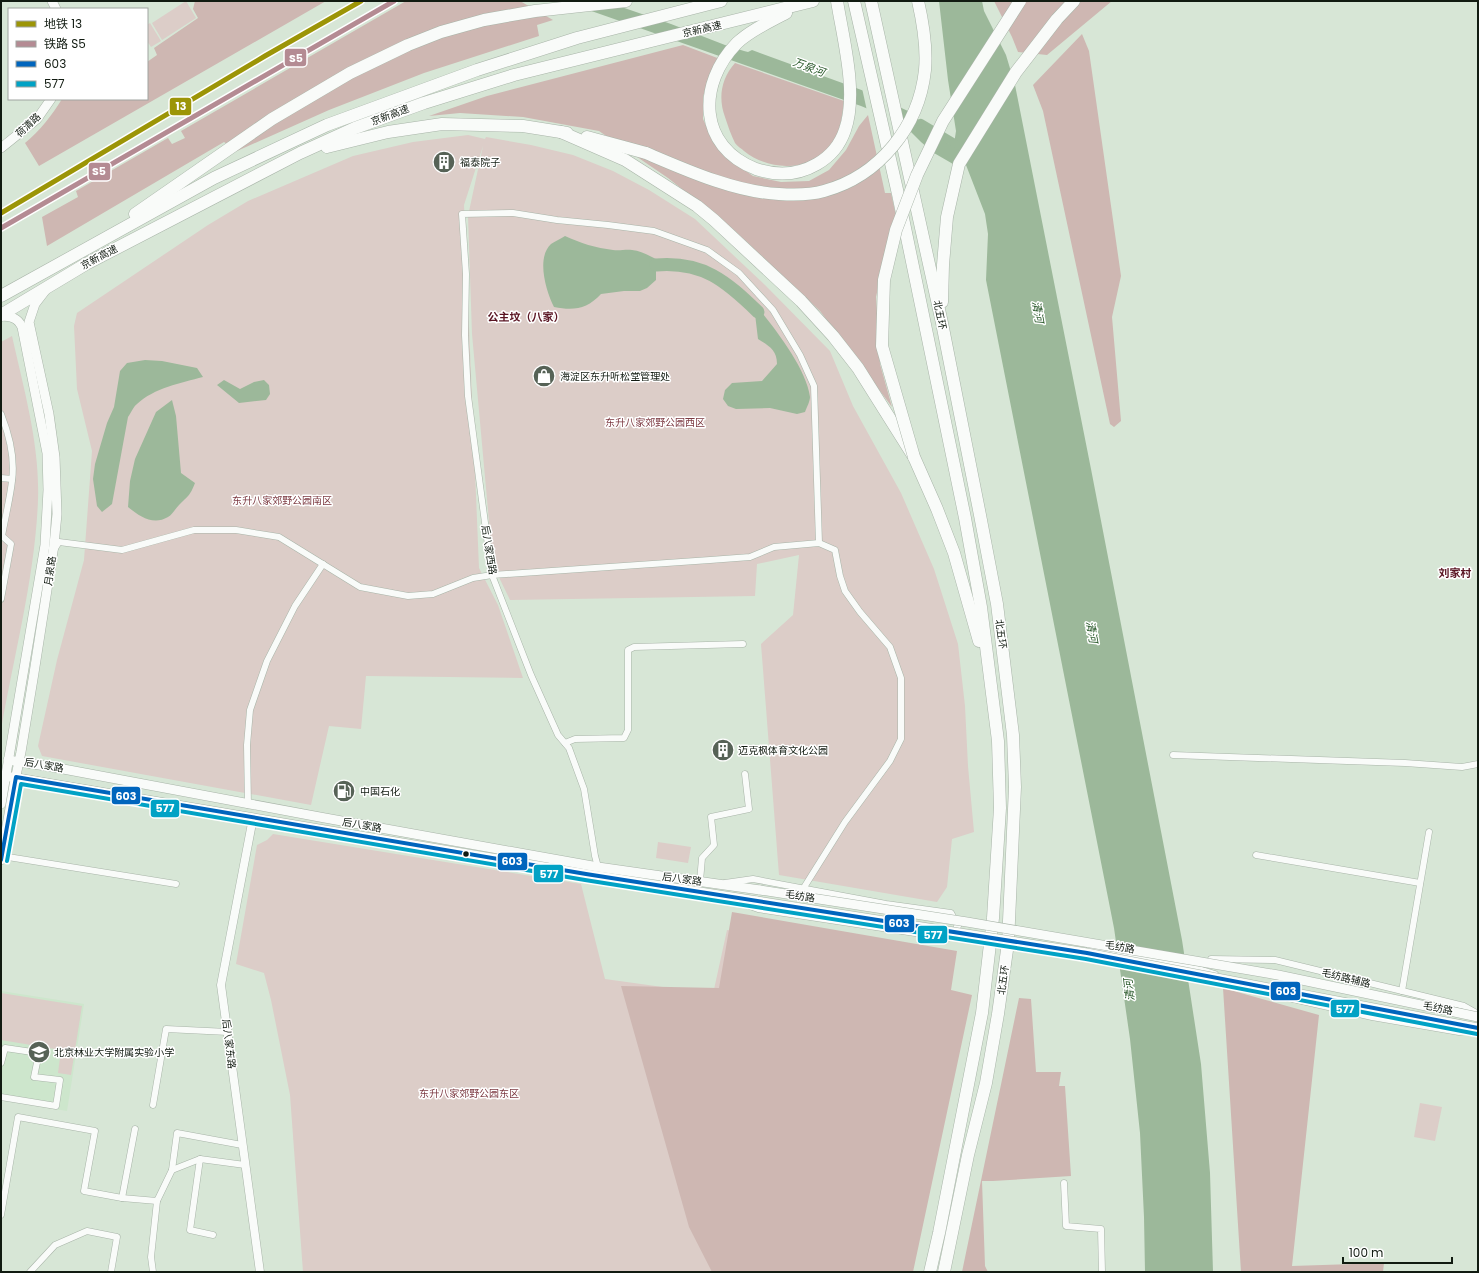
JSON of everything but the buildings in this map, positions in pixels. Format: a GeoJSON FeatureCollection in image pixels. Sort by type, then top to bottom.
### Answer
{"type":"FeatureCollection","features":[{"type":"Feature","properties":{"kind":"highway"},"geometry":{"type":"LineString","coordinates":[[91,246],[272,119],[350,74],[408,45],[441,32],[484,20],[535,11],[626,1]]}},
{"type":"Feature","properties":{"kind":"highway","name":"京新高速"},"geometry":{"type":"LineString","coordinates":[[1,296],[214,178],[328,124],[476,70],[577,38],[721,1]]}},
{"type":"Feature","properties":{"kind":"highway","name":"京新高速"},"geometry":{"type":"LineString","coordinates":[[1,315],[86,264],[300,153],[356,128],[424,103],[514,75],[813,1]]}},
{"type":"Feature","properties":{"kind":"highway"},"geometry":{"type":"LineString","coordinates":[[801,4],[751,32],[737,44],[726,58],[713,81],[709,103],[710,121],[721,144],[730,153],[750,166],[774,173],[799,172],[811,168],[830,155],[839,144],[846,130],[851,103],[851,87],[837,1]]}},
{"type":"Feature","properties":{"kind":"highway","name":"北五环"},"geometry":{"type":"LineString","coordinates":[[854,1],[898,194],[965,518],[981,607],[998,741],[1000,808],[993,918],[982,1012],[930,1272]]}},
{"type":"Feature","properties":{"kind":"highway","name":"北五环"},"geometry":{"type":"LineString","coordinates":[[871,1],[942,323],[997,604],[1013,735],[1015,787],[1008,944],[986,1083],[968,1155],[944,1272]]}},
{"type":"Feature","properties":{"kind":"highway"},"geometry":{"type":"LineString","coordinates":[[300,153],[388,132],[442,124],[523,126],[596,138],[646,153],[685,170],[748,190],[778,194],[803,194],[824,191],[867,172],[886,155],[901,137],[913,113],[922,90],[925,70],[925,45],[918,1]]}},
{"type":"Feature","properties":{"kind":"highway"},"geometry":{"type":"LineString","coordinates":[[990,679],[954,553],[937,509],[914,457],[882,346],[884,280],[894,237],[917,175],[942,121],[1020,1]]}},
{"type":"Feature","properties":{"kind":"highway"},"geometry":{"type":"LineString","coordinates":[[942,323],[943,264],[947,217],[959,164],[1016,72],[1057,19],[1074,1]]}},
{"type":"Feature","properties":{"kind":"highway"},"geometry":{"type":"LineString","coordinates":[[561,132],[610,152],[625,160],[680,194],[714,220],[801,301],[833,336],[858,368],[914,457]]}},
{"type":"Feature","properties":{"kind":"main road","name":"荷清路"},"geometry":{"type":"LineString","coordinates":[[1,148],[37,118],[50,100]]}},
{"type":"Feature","properties":{"kind":"main road","name":"月泉路"},"geometry":{"type":"LineString","coordinates":[[5,858],[16,777],[34,674],[52,554],[56,514],[55,457],[49,414],[29,322],[35,304],[49,286]]}},
{"type":"Feature","properties":{"kind":"main road","name":"月泉路"},"geometry":{"type":"LineString","coordinates":[[1,315],[15,318],[20,322],[22,327],[47,453],[48,482],[45,545],[1,804]]}},
{"type":"Feature","properties":{"kind":"main road","name":"后八家路"},"geometry":{"type":"LineString","coordinates":[[8,760],[598,867],[760,890]]}},
{"type":"Feature","properties":{"kind":"main road","name":"后八家路"},"geometry":{"type":"LineString","coordinates":[[5,776],[586,874],[757,901]]}},
{"type":"Feature","properties":{"kind":"main road","name":"毛纺路"},"geometry":{"type":"LineString","coordinates":[[760,890],[990,926],[1270,973],[1478,1016]]}},
{"type":"Feature","properties":{"kind":"main road","name":"毛纺路"},"geometry":{"type":"LineString","coordinates":[[757,901],[1087,953],[1478,1029]]}},
{"type":"Feature","properties":{"kind":"street","name":"后八家西路"},"geometry":{"type":"LineString","coordinates":[[598,867],[584,790],[569,748],[558,735],[531,675],[492,575],[468,396],[465,335],[466,274],[462,214],[513,213],[557,220],[654,231],[707,250],[739,273],[773,310],[800,355],[814,386],[819,543]]}},
{"type":"Feature","properties":{"kind":"street"},"geometry":{"type":"LineString","coordinates":[[1,414],[11,454],[12,479],[2,536],[11,544],[4,568],[1,600]]}},
{"type":"Feature","properties":{"kind":"street"},"geometry":{"type":"LineString","coordinates":[[1,478],[12,479]]}},
{"type":"Feature","properties":{"kind":"street"},"geometry":{"type":"LineString","coordinates":[[52,554],[59,542],[122,550],[194,530],[236,530],[279,537],[360,587],[408,596],[433,594],[473,578],[492,575],[710,560],[750,556],[774,547],[819,543],[835,550],[840,576],[845,591],[860,612],[890,646],[901,678],[901,739],[890,761],[845,822],[803,889]]}},
{"type":"Feature","properties":{"kind":"street"},"geometry":{"type":"LineString","coordinates":[[248,804],[247,745],[250,710],[267,661],[296,606],[323,564]]}},
{"type":"Feature","properties":{"kind":"street"},"geometry":{"type":"LineString","coordinates":[[565,743],[575,739],[624,738],[628,730],[628,650],[634,647],[743,644]]}},
{"type":"Feature","properties":{"kind":"street"},"geometry":{"type":"LineString","coordinates":[[1173,755],[1404,763],[1462,767],[1478,764]]}},
{"type":"Feature","properties":{"kind":"street"},"geometry":{"type":"LineString","coordinates":[[700,881],[702,858],[714,845],[711,817],[749,809],[745,774]]}},
{"type":"Feature","properties":{"kind":"street","name":"后八家东路"},"geometry":{"type":"LineString","coordinates":[[253,818],[221,985],[260,1272]]}},
{"type":"Feature","properties":{"kind":"street"},"geometry":{"type":"LineString","coordinates":[[1402,991],[1429,832]]}},
{"type":"Feature","properties":{"kind":"street"},"geometry":{"type":"LineString","coordinates":[[1256,855],[1420,883]]}},
{"type":"Feature","properties":{"kind":"street"},"geometry":{"type":"LineString","coordinates":[[5,858],[176,884]]}},
{"type":"Feature","properties":{"kind":"street","name":"后八家路"},"geometry":{"type":"LineString","coordinates":[[714,894],[758,909],[948,938],[958,926],[951,913],[886,904],[753,879],[718,884]]}},
{"type":"Feature","properties":{"kind":"street"},"geometry":{"type":"LineString","coordinates":[[1090,948],[1202,970],[1251,989],[1372,1017],[1459,1032],[1478,1029]]}},
{"type":"Feature","properties":{"kind":"street","name":"毛纺路辅路"},"geometry":{"type":"LineString","coordinates":[[1210,959],[1275,960],[1464,1006],[1478,1016]]}},
{"type":"Feature","properties":{"kind":"street"},"geometry":{"type":"LineString","coordinates":[[153,1105],[166,1029],[228,1032]]}},
{"type":"Feature","properties":{"kind":"street"},"geometry":{"type":"LineString","coordinates":[[1,1063],[5,1048],[39,1053],[34,1077],[60,1080],[56,1106],[1,1097]]}},
{"type":"Feature","properties":{"kind":"street"},"geometry":{"type":"LineString","coordinates":[[1,1215],[3,1194],[18,1117],[95,1131],[84,1191],[122,1198],[157,1200]]}},
{"type":"Feature","properties":{"kind":"street"},"geometry":{"type":"LineString","coordinates":[[122,1198],[135,1129]]}},
{"type":"Feature","properties":{"kind":"street"},"geometry":{"type":"LineString","coordinates":[[152,1272],[151,1257],[157,1200],[172,1170],[178,1134],[242,1145]]}},
{"type":"Feature","properties":{"kind":"street"},"geometry":{"type":"LineString","coordinates":[[172,1170],[200,1159],[245,1165]]}},
{"type":"Feature","properties":{"kind":"street"},"geometry":{"type":"LineString","coordinates":[[200,1159],[190,1230],[213,1235]]}},
{"type":"Feature","properties":{"kind":"street"},"geometry":{"type":"LineString","coordinates":[[1064,1182],[1066,1226],[1101,1229],[1102,1272]]}},
{"type":"Feature","properties":{"kind":"street"},"geometry":{"type":"LineString","coordinates":[[30,1272],[55,1245],[87,1231],[117,1237],[112,1272]]}},
{"type":"Feature","properties":{"kind":"shaded area"},"geometry":{"type":"Polygon","coordinates":[[[195,1],[326,1],[39,166],[25,143],[36,133],[61,100],[148,100],[148,61],[157,55],[154,48],[198,18],[193,9],[195,1]]]}},
{"type":"Feature","properties":{"kind":"shaded area"},"geometry":{"type":"Polygon","coordinates":[[[406,1],[520,1],[553,20],[537,25],[539,36],[424,73],[329,110],[237,151],[224,142],[47,246],[42,217],[78,197],[76,191],[168,138],[172,144],[185,138],[181,131],[406,1]]]}},
{"type":"Feature","properties":{"kind":"shaded area"},"geometry":{"type":"Polygon","coordinates":[[[994,1],[1112,1],[1047,55],[1018,52],[994,1]]]}},
{"type":"Feature","properties":{"kind":"shaded area"},"geometry":{"type":"Polygon","coordinates":[[[1082,34],[1089,51],[1121,276],[1112,317],[1121,421],[1114,427],[1110,424],[1043,111],[1033,85],[1082,34]]]}},
{"type":"Feature","properties":{"kind":"shaded area"},"geometry":{"type":"Polygon","coordinates":[[[683,45],[720,59],[708,80],[703,97],[703,119],[712,139],[725,156],[753,176],[781,182],[809,181],[829,170],[846,150],[859,126],[868,115],[885,193],[891,193],[896,216],[876,297],[880,364],[892,407],[820,311],[735,231],[668,178],[599,131],[523,117],[460,113],[429,116],[487,96],[683,45]]]}},
{"type":"Feature","properties":{"kind":"shaded area"},"geometry":{"type":"Polygon","coordinates":[[[735,63],[844,101],[839,129],[832,144],[813,160],[790,166],[766,163],[754,158],[738,146],[735,143],[723,110],[721,96],[724,82],[730,69],[735,63]]]}},
{"type":"Feature","properties":{"kind":"shaded area"},"geometry":{"type":"Polygon","coordinates":[[[732,912],[957,951],[951,990],[972,995],[913,1272],[712,1272],[689,1227],[621,986],[719,988],[732,912]]]}},
{"type":"Feature","properties":{"kind":"shaded area"},"geometry":{"type":"Polygon","coordinates":[[[1223,988],[1319,1015],[1292,1266],[1384,1263],[1383,1272],[1241,1272],[1223,988]]]}},
{"type":"Feature","properties":{"kind":"shaded area","name":"北京林业大学附属实验小学"},"geometry":{"type":"Polygon","coordinates":[[[1,991],[84,1004],[67,1111],[1,1100],[1,991]]]}},
{"type":"Feature","properties":{"kind":"shaded area"},"geometry":{"type":"Polygon","coordinates":[[[1019,998],[1031,999],[1036,1072],[1061,1072],[1059,1086],[1065,1086],[1071,1176],[982,1181],[985,1266],[988,1272],[962,1272],[1019,998]]]}},
{"type":"Feature","properties":{"kind":"green space"},"geometry":{"type":"Polygon","coordinates":[[[186,1],[196,18],[162,40],[152,23],[186,1]]]}},
{"type":"Feature","properties":{"kind":"green space"},"geometry":{"type":"Polygon","coordinates":[[[150,23],[161,41],[151,47],[148,42],[148,24],[150,23]]]}},
{"type":"Feature","properties":{"kind":"green space"},"geometry":{"type":"Polygon","coordinates":[[[468,135],[485,139],[486,137],[531,145],[573,155],[613,171],[649,190],[695,219],[765,285],[830,351],[853,406],[901,493],[934,569],[958,644],[965,706],[968,766],[974,832],[952,839],[947,887],[937,902],[779,875],[761,644],[793,615],[799,555],[757,564],[755,596],[510,600],[493,565],[472,334],[468,216],[483,146],[464,205],[479,568],[498,605],[523,678],[366,676],[361,729],[329,726],[311,805],[42,756],[38,746],[57,660],[84,560],[92,451],[77,389],[74,326],[77,313],[208,225],[248,201],[353,156],[413,142],[468,135]]]}},
{"type":"Feature","properties":{"kind":"green space"},"geometry":{"type":"Polygon","coordinates":[[[12,336],[34,438],[38,479],[38,500],[33,558],[1,730],[1,342],[12,336]]]}},
{"type":"Feature","properties":{"kind":"green space","name":"东升八家郊野公园东区"},"geometry":{"type":"Polygon","coordinates":[[[273,834],[581,884],[605,979],[713,994],[727,930],[900,953],[886,1272],[303,1272],[290,1095],[271,1000],[264,973],[236,964],[257,845],[267,840],[273,834]]]}},
{"type":"Feature","properties":{"kind":"green space"},"geometry":{"type":"Polygon","coordinates":[[[658,842],[691,847],[688,863],[656,858],[658,842]]]}},
{"type":"Feature","properties":{"kind":"green space"},"geometry":{"type":"Polygon","coordinates":[[[1,993],[82,1006],[71,1075],[58,1073],[61,1050],[1,1040],[1,993]]]}},
{"type":"Feature","properties":{"kind":"green space"},"geometry":{"type":"Polygon","coordinates":[[[1420,1103],[1442,1107],[1435,1141],[1414,1137],[1420,1103]]]}},
{"type":"Feature","properties":{"kind":"water","name":"清河"},"geometry":{"type":"Polygon","coordinates":[[[563,1],[604,1],[671,24],[725,45],[748,52],[752,50],[867,92],[908,111],[949,144],[954,144],[956,131],[948,80],[939,1],[982,1],[984,11],[1006,55],[1015,85],[1182,940],[1201,1064],[1210,1173],[1213,1272],[1145,1272],[1140,1133],[1130,1039],[1114,928],[986,280],[988,234],[985,214],[966,165],[953,164],[934,153],[902,123],[861,106],[563,1]]]}},
{"type":"Feature","properties":{"kind":"water"},"geometry":{"type":"Polygon","coordinates":[[[565,236],[594,247],[613,250],[630,250],[641,252],[650,256],[656,259],[656,280],[647,288],[640,291],[624,291],[601,294],[591,303],[580,308],[568,309],[554,307],[548,292],[544,275],[544,258],[546,250],[551,244],[565,236]]]}},
{"type":"Feature","properties":{"kind":"water"},"geometry":{"type":"Polygon","coordinates":[[[758,312],[763,314],[777,332],[804,376],[810,397],[805,412],[797,414],[770,408],[736,409],[728,406],[723,399],[725,390],[732,383],[762,381],[777,364],[776,355],[772,349],[758,339],[755,314],[758,312]]]}},
{"type":"Feature","properties":{"kind":"water"},"geometry":{"type":"Polygon","coordinates":[[[145,360],[162,361],[197,368],[203,377],[160,390],[144,398],[134,407],[128,417],[112,504],[102,512],[97,506],[93,479],[95,464],[107,423],[114,407],[120,371],[127,363],[145,360]]]}},
{"type":"Feature","properties":{"kind":"water"},"geometry":{"type":"Polygon","coordinates":[[[224,380],[240,389],[254,382],[264,380],[269,385],[270,394],[266,400],[239,403],[217,385],[224,380]]]}},
{"type":"Feature","properties":{"kind":"water"},"geometry":{"type":"Polygon","coordinates":[[[172,400],[176,416],[181,473],[195,483],[192,491],[169,516],[162,520],[146,519],[128,507],[130,481],[135,459],[156,412],[172,400]]]}},
{"type":"Feature","properties":{"kind":"pier"},"geometry":{"type":"Polygon","coordinates":[[[862,88],[892,101],[896,123],[867,111],[862,88]]]}},
{"type":"Feature","properties":{"kind":"waterway","name":"万泉河"},"geometry":{"type":"LineString","coordinates":[[921,123],[963,148]]}},
{"type":"Feature","properties":{"kind":"waterway"},"geometry":{"type":"LineString","coordinates":[[656,265],[687,266],[713,275],[735,291],[758,312]]}},
{"type":"Feature","properties":{"kind":"metro line","name":"13"},"geometry":{"type":"LineString","coordinates":[[1,213],[265,56],[361,1]]}},
{"type":"Feature","properties":{"kind":"rail line","name":"S5"},"geometry":{"type":"LineString","coordinates":[[1,228],[394,1]]}},
{"type":"Feature","properties":{"kind":"transit line","name":"603"},"geometry":{"type":"LineString","coordinates":[[1,860],[16,777],[586,874],[1087,953],[1478,1028]]}},
{"type":"Feature","properties":{"kind":"transit line","name":"577"},"geometry":{"type":"LineString","coordinates":[[7,861],[21,784],[585,880],[1086,959],[1477,1034]]}},
{"type":"Feature","properties":{"kind":"place","name":"福泰院子"},"geometry":{"type":"Point","coordinates":[444,162]}},
{"type":"Feature","properties":{"kind":"place","name":"海淀区东升听松堂管理处"},"geometry":{"type":"Point","coordinates":[544,376]}},
{"type":"Feature","properties":{"kind":"place","name":"迈克枫体育文化公园"},"geometry":{"type":"Point","coordinates":[723,750]}},
{"type":"Feature","properties":{"kind":"place","name":"中国石化"},"geometry":{"type":"Point","coordinates":[344,791]}},
{"type":"Feature","properties":{"kind":"place","name":"北京林业大学附属实验小学"},"geometry":{"type":"Point","coordinates":[39,1052]}},
{"type":"Feature","properties":{"kind":"district","name":"公主坟（八家）"},"geometry":{"type":"Point","coordinates":[526,317]}},
{"type":"Feature","properties":{"kind":"district","name":"刘家村"},"geometry":{"type":"Point","coordinates":[1455,573]}},
{"type":"Feature","properties":{"kind":"park label","name":"东升八家郊野公园西区"},"geometry":{"type":"Point","coordinates":[655,422]}},
{"type":"Feature","properties":{"kind":"park label","name":"东升八家郊野公园南区"},"geometry":{"type":"Point","coordinates":[282,500]}}]}
